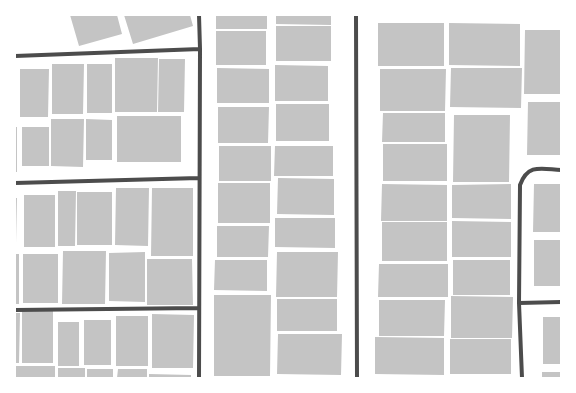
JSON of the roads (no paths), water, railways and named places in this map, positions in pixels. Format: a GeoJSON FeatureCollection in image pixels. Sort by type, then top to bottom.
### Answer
{"type":"FeatureCollection","features":[{"type":"Feature","properties":{"kind":"street"},"geometry":{"type":"LineString","coordinates":[[199,15],[199,378]]}},
{"type":"Feature","properties":{"kind":"street"},"geometry":{"type":"LineString","coordinates":[[356,15],[357,378]]}},
{"type":"Feature","properties":{"kind":"street"},"geometry":{"type":"LineString","coordinates":[[15,56],[200,49]]}},
{"type":"Feature","properties":{"kind":"street"},"geometry":{"type":"LineString","coordinates":[[522,378],[519,303],[520,185],[522,178],[534,169],[561,170]]}},
{"type":"Feature","properties":{"kind":"street"},"geometry":{"type":"LineString","coordinates":[[15,183],[199,178]]}},
{"type":"Feature","properties":{"kind":"street"},"geometry":{"type":"LineString","coordinates":[[519,303],[561,302]]}},
{"type":"Feature","properties":{"kind":"street"},"geometry":{"type":"LineString","coordinates":[[15,310],[199,308]]}}]}
